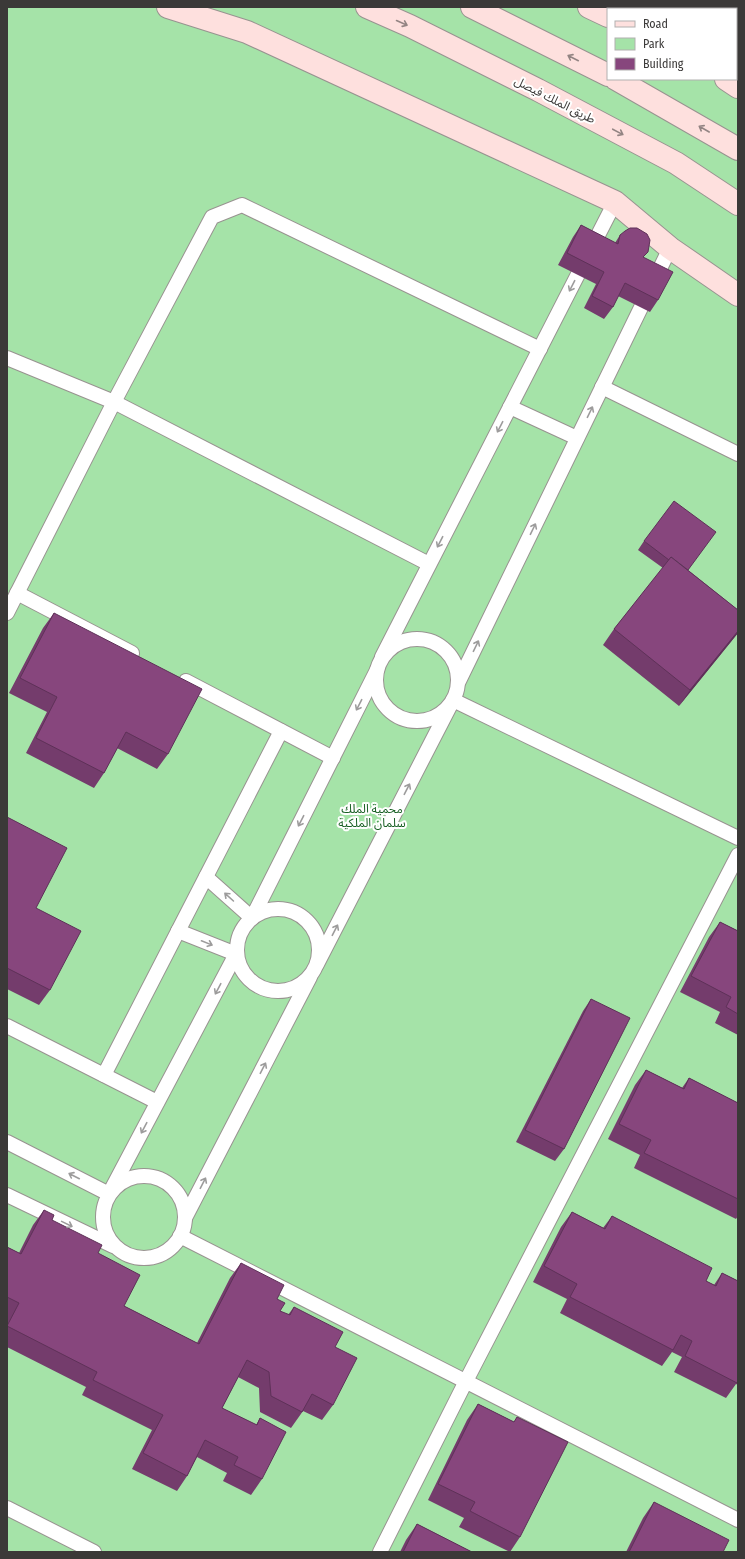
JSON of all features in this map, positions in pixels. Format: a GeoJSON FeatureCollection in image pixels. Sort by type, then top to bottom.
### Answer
{"type":"FeatureCollection","features":[{"type":"Feature","properties":{"kind":"main road"},"geometry":{"type":"LineString","coordinates":[[168,7],[247,32],[615,202],[670,248],[738,295]]}},
{"type":"Feature","properties":{"kind":"main road","name":"طريق الملك فيصل"},"geometry":{"type":"LineString","coordinates":[[367,7],[410,26],[538,90],[676,163],[738,204]]}},
{"type":"Feature","properties":{"kind":"main road"},"geometry":{"type":"LineString","coordinates":[[472,7],[607,74]]}},
{"type":"Feature","properties":{"kind":"main road"},"geometry":{"type":"LineString","coordinates":[[589,7],[607,16]]}},
{"type":"Feature","properties":{"kind":"main road"},"geometry":{"type":"LineString","coordinates":[[618,80],[738,149]]}},
{"type":"Feature","properties":{"kind":"main road"},"geometry":{"type":"LineString","coordinates":[[728,80],[738,86]]}},
{"type":"Feature","properties":{"kind":"lane"},"geometry":{"type":"LineString","coordinates":[[252,918],[264,911],[277,909],[290,911],[302,916],[311,926],[317,938],[319,951],[313,970],[300,986],[286,991],[272,992],[259,988],[248,979],[240,968],[236,954],[237,940],[243,928],[252,918],[429,564],[615,202]]}},
{"type":"Feature","properties":{"kind":"lane"},"geometry":{"type":"LineString","coordinates":[[7,613],[114,402],[212,218],[242,205],[540,349]]}},
{"type":"Feature","properties":{"kind":"lane"},"geometry":{"type":"LineString","coordinates":[[185,1218],[457,694],[459,681],[670,248]]}},
{"type":"Feature","properties":{"kind":"lane"},"geometry":{"type":"LineString","coordinates":[[7,358],[114,402],[429,564]]}},
{"type":"Feature","properties":{"kind":"lane"},"geometry":{"type":"LineString","coordinates":[[602,387],[738,454]]}},
{"type":"Feature","properties":{"kind":"lane"},"geometry":{"type":"LineString","coordinates":[[510,407],[577,438]]}},
{"type":"Feature","properties":{"kind":"lane"},"geometry":{"type":"LineString","coordinates":[[17,593],[142,658]]}},
{"type":"Feature","properties":{"kind":"lane"},"geometry":{"type":"LineString","coordinates":[[382,657],[403,641],[417,639],[430,640],[442,646],[451,656],[457,668],[459,681]]}},
{"type":"Feature","properties":{"kind":"lane"},"geometry":{"type":"LineString","coordinates":[[377,670],[375,684],[379,698],[387,709],[398,718],[412,722],[426,721],[439,716],[451,703]]}},
{"type":"Feature","properties":{"kind":"lane"},"geometry":{"type":"LineString","coordinates":[[177,676],[333,758]]}},
{"type":"Feature","properties":{"kind":"lane"},"geometry":{"type":"LineString","coordinates":[[451,703],[738,838]]}},
{"type":"Feature","properties":{"kind":"lane"},"geometry":{"type":"LineString","coordinates":[[104,1075],[281,731]]}},
{"type":"Feature","properties":{"kind":"lane"},"geometry":{"type":"LineString","coordinates":[[380,1552],[466,1381],[738,855]]}},
{"type":"Feature","properties":{"kind":"lane"},"geometry":{"type":"LineString","coordinates":[[206,877],[252,918]]}},
{"type":"Feature","properties":{"kind":"lane"},"geometry":{"type":"LineString","coordinates":[[178,931],[236,954]]}},
{"type":"Feature","properties":{"kind":"lane"},"geometry":{"type":"LineString","coordinates":[[114,1246],[106,1235],[102,1221],[103,1207],[236,954]]}},
{"type":"Feature","properties":{"kind":"lane"},"geometry":{"type":"LineString","coordinates":[[7,1026],[158,1102]]}},
{"type":"Feature","properties":{"kind":"lane"},"geometry":{"type":"LineString","coordinates":[[7,1142],[109,1194]]}},
{"type":"Feature","properties":{"kind":"lane"},"geometry":{"type":"LineString","coordinates":[[7,1195],[114,1246],[125,1254],[138,1258],[152,1258],[165,1253],[176,1243],[183,1231],[185,1218],[184,1204],[168,1183],[156,1177],[143,1176],[130,1178],[118,1184],[109,1194]]}},
{"type":"Feature","properties":{"kind":"lane"},"geometry":{"type":"LineString","coordinates":[[180,1236],[738,1520]]}},
{"type":"Feature","properties":{"kind":"lane"},"geometry":{"type":"LineString","coordinates":[[7,1508],[94,1552]]}},
{"type":"Feature","properties":{"kind":"green space","name":"محمية الملك سلمان الملكية"},"geometry":{"type":"Polygon","coordinates":[[[7,7],[738,7],[738,1552],[7,1552],[7,7]]]}},
{"type":"Feature","properties":{"kind":"building"},"geometry":{"type":"Polygon","coordinates":[[[581,225],[618,244],[620,235],[630,228],[637,228],[647,234],[650,240],[648,252],[643,257],[673,272],[658,300],[625,283],[613,307],[592,296],[604,272],[567,253],[581,225]]]}},
{"type":"Feature","properties":{"kind":"building"},"geometry":{"type":"Polygon","coordinates":[[[674,501],[716,532],[688,570],[671,557],[669,560],[644,541],[674,501]]]}},
{"type":"Feature","properties":{"kind":"building"},"geometry":{"type":"Polygon","coordinates":[[[671,557],[738,610],[738,631],[690,690],[614,629],[671,557]]]}},
{"type":"Feature","properties":{"kind":"building"},"geometry":{"type":"Polygon","coordinates":[[[54,613],[202,689],[168,754],[126,732],[104,773],[36,738],[57,697],[20,678],[54,613]]]}},
{"type":"Feature","properties":{"kind":"building"},"geometry":{"type":"Polygon","coordinates":[[[7,817],[67,848],[36,908],[81,931],[50,990],[7,968],[7,817]]]}},
{"type":"Feature","properties":{"kind":"building"},"geometry":{"type":"Polygon","coordinates":[[[720,922],[738,931],[738,1014],[726,1007],[731,997],[691,976],[720,922]]]}},
{"type":"Feature","properties":{"kind":"building"},"geometry":{"type":"Polygon","coordinates":[[[591,999],[630,1018],[564,1149],[525,1130],[591,999]]]}},
{"type":"Feature","properties":{"kind":"building"},"geometry":{"type":"Polygon","coordinates":[[[646,1070],[684,1089],[689,1078],[738,1103],[738,1199],[644,1153],[651,1140],[619,1124],[646,1070]]]}},
{"type":"Feature","properties":{"kind":"building"},"geometry":{"type":"Polygon","coordinates":[[[44,1210],[54,1215],[52,1220],[102,1245],[98,1253],[140,1275],[124,1306],[199,1344],[241,1263],[284,1285],[277,1299],[285,1303],[280,1311],[290,1315],[294,1307],[343,1332],[335,1347],[357,1358],[333,1405],[312,1394],[302,1412],[271,1396],[269,1372],[247,1360],[222,1408],[257,1425],[260,1418],[286,1432],[262,1479],[234,1465],[238,1457],[205,1440],[187,1476],[143,1453],[163,1415],[93,1380],[97,1372],[7,1326],[19,1303],[7,1297],[7,1247],[21,1254],[44,1210]]]}},
{"type":"Feature","properties":{"kind":"building"},"geometry":{"type":"Polygon","coordinates":[[[572,1212],[605,1229],[612,1216],[712,1268],[706,1281],[716,1286],[722,1273],[738,1281],[737,1383],[685,1356],[692,1341],[681,1335],[673,1350],[570,1297],[577,1284],[544,1266],[572,1212]]]}},
{"type":"Feature","properties":{"kind":"building"},"geometry":{"type":"Polygon","coordinates":[[[478,1404],[514,1422],[517,1417],[568,1442],[520,1537],[470,1511],[475,1502],[438,1484],[478,1404]]]}},
{"type":"Feature","properties":{"kind":"building"},"geometry":{"type":"Polygon","coordinates":[[[654,1502],[729,1540],[723,1552],[629,1552],[654,1502]]]}},
{"type":"Feature","properties":{"kind":"building"},"geometry":{"type":"Polygon","coordinates":[[[417,1524],[472,1552],[403,1552],[417,1524]]]}}]}
